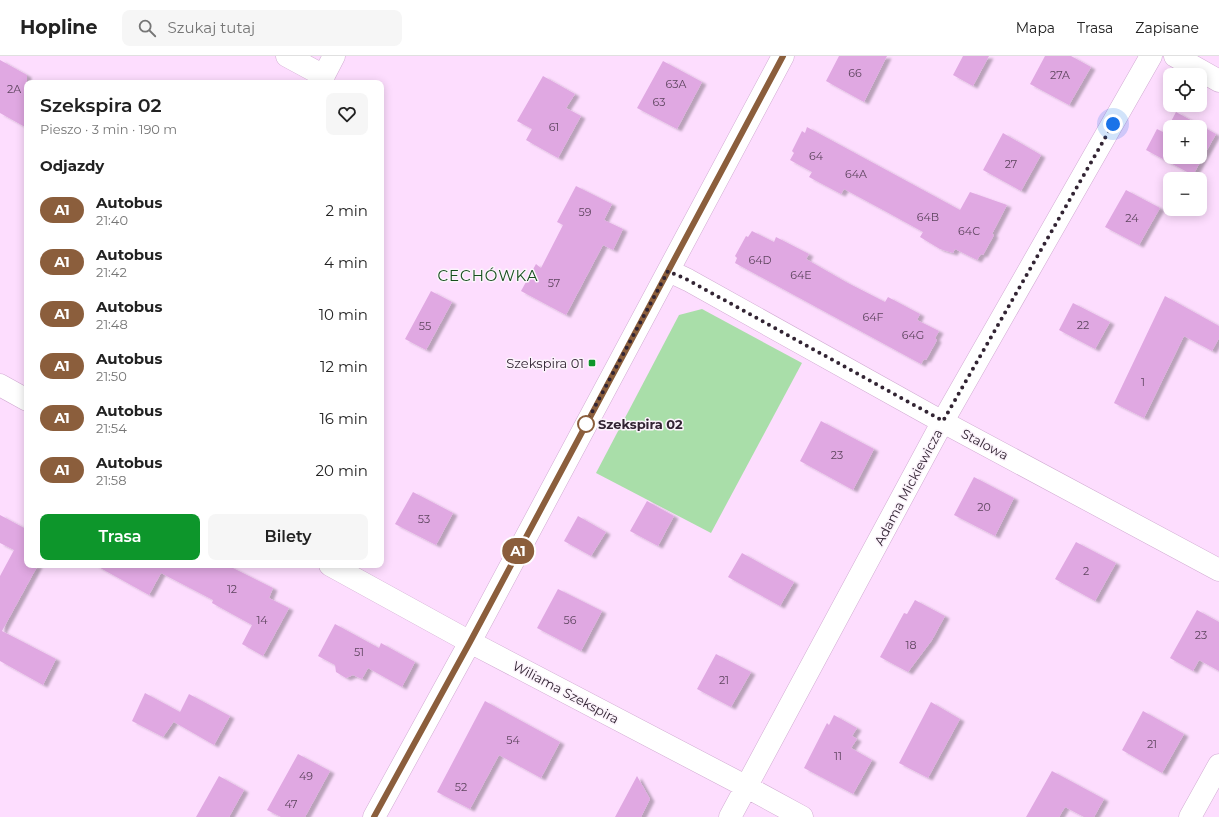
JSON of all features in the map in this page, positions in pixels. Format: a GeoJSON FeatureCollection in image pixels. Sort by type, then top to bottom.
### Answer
{"type":"FeatureCollection","features":[{"type":"Feature","properties":{"kind":"street"},"geometry":{"type":"LineString","coordinates":[[287,56],[322,79],[334,56]]}},
{"type":"Feature","properties":{"kind":"street"},"geometry":{"type":"LineString","coordinates":[[374,817],[470,642],[720,171],[783,56]]}},
{"type":"Feature","properties":{"kind":"street","name":"Adama Mickiewicza"},"geometry":{"type":"LineString","coordinates":[[730,817],[943,421],[1151,56]]}},
{"type":"Feature","properties":{"kind":"street"},"geometry":{"type":"LineString","coordinates":[[1174,56],[1219,81]]}},
{"type":"Feature","properties":{"kind":"street","name":"Stalowa"},"geometry":{"type":"LineString","coordinates":[[668,271],[688,280],[943,421],[1219,570]]}},
{"type":"Feature","properties":{"kind":"street"},"geometry":{"type":"LineString","coordinates":[[0,385],[24,398]]}},
{"type":"Feature","properties":{"kind":"street","name":"Wiliama Szekspira"},"geometry":{"type":"LineString","coordinates":[[335,568],[470,642],[802,817]]}},
{"type":"Feature","properties":{"kind":"street"},"geometry":{"type":"LineString","coordinates":[[1190,817],[1219,765]]}},
{"type":"Feature","properties":{"kind":"green space"},"geometry":{"type":"Polygon","coordinates":[[[702,309],[802,363],[711,533],[596,473],[679,315],[702,309]]]}},
{"type":"Feature","properties":{"kind":"building"},"geometry":{"type":"Polygon","coordinates":[[[839,56],[887,56],[864,102],[826,81],[839,56]]]}},
{"type":"Feature","properties":{"kind":"building"},"geometry":{"type":"Polygon","coordinates":[[[963,56],[989,56],[973,86],[953,75],[963,56]]]}},
{"type":"Feature","properties":{"kind":"building"},"geometry":{"type":"Polygon","coordinates":[[[1045,56],[1071,56],[1091,67],[1069,105],[1030,84],[1045,56]]]}},
{"type":"Feature","properties":{"kind":"building"},"geometry":{"type":"Polygon","coordinates":[[[0,60],[27,75],[27,80],[24,80],[24,126],[0,113],[0,60]]]}},
{"type":"Feature","properties":{"kind":"building"},"geometry":{"type":"Polygon","coordinates":[[[663,61],[702,82],[677,129],[637,108],[663,61]]]}},
{"type":"Feature","properties":{"kind":"building"},"geometry":{"type":"Polygon","coordinates":[[[543,76],[575,94],[566,108],[581,116],[558,158],[526,140],[532,129],[517,121],[543,76]]]}},
{"type":"Feature","properties":{"kind":"building"},"geometry":{"type":"Polygon","coordinates":[[[1176,112],[1191,120],[1172,120],[1176,112]]]}},
{"type":"Feature","properties":{"kind":"building"},"geometry":{"type":"Polygon","coordinates":[[[807,127],[960,210],[970,192],[1007,205],[992,234],[994,235],[983,255],[981,254],[977,260],[955,249],[953,253],[940,249],[920,237],[923,232],[883,210],[844,189],[841,194],[809,177],[812,172],[790,160],[794,153],[792,151],[802,131],[805,133],[807,127]]]}},
{"type":"Feature","properties":{"kind":"building"},"geometry":{"type":"Polygon","coordinates":[[[1157,129],[1163,132],[1163,159],[1146,150],[1157,129]]]}},
{"type":"Feature","properties":{"kind":"building"},"geometry":{"type":"Polygon","coordinates":[[[1207,129],[1216,134],[1207,150],[1207,129]]]}},
{"type":"Feature","properties":{"kind":"building"},"geometry":{"type":"Polygon","coordinates":[[[1003,133],[1041,155],[1021,191],[983,170],[1003,133]]]}},
{"type":"Feature","properties":{"kind":"building"},"geometry":{"type":"Polygon","coordinates":[[[1172,164],[1199,164],[1195,172],[1187,172],[1172,164]]]}},
{"type":"Feature","properties":{"kind":"building"},"geometry":{"type":"Polygon","coordinates":[[[576,186],[612,204],[604,220],[623,229],[613,250],[603,245],[566,315],[521,291],[536,264],[541,268],[563,225],[557,222],[576,186]]]}},
{"type":"Feature","properties":{"kind":"building"},"geometry":{"type":"Polygon","coordinates":[[[1126,190],[1160,208],[1139,245],[1105,227],[1126,190]]]}},
{"type":"Feature","properties":{"kind":"building"},"geometry":{"type":"Polygon","coordinates":[[[752,231],[774,242],[776,237],[809,254],[806,259],[846,282],[885,302],[888,297],[920,314],[917,320],[939,331],[935,338],[937,340],[926,360],[924,359],[921,364],[735,263],[737,258],[735,256],[746,236],[748,237],[752,231]]]}},
{"type":"Feature","properties":{"kind":"building"},"geometry":{"type":"Polygon","coordinates":[[[431,291],[452,302],[426,350],[405,339],[431,291]]]}},
{"type":"Feature","properties":{"kind":"building"},"geometry":{"type":"Polygon","coordinates":[[[1165,296],[1219,326],[1219,338],[1212,351],[1184,336],[1144,418],[1114,403],[1165,296]]]}},
{"type":"Feature","properties":{"kind":"building"},"geometry":{"type":"Polygon","coordinates":[[[1073,303],[1110,322],[1095,349],[1059,330],[1073,303]]]}},
{"type":"Feature","properties":{"kind":"building"},"geometry":{"type":"Polygon","coordinates":[[[821,421],[874,449],[853,490],[800,461],[821,421]]]}},
{"type":"Feature","properties":{"kind":"building"},"geometry":{"type":"Polygon","coordinates":[[[974,477],[1014,498],[995,536],[954,515],[974,477]]]}},
{"type":"Feature","properties":{"kind":"building"},"geometry":{"type":"Polygon","coordinates":[[[413,492],[453,513],[436,545],[395,524],[413,492]]]}},
{"type":"Feature","properties":{"kind":"building"},"geometry":{"type":"Polygon","coordinates":[[[647,501],[674,516],[658,546],[630,531],[647,501]]]}},
{"type":"Feature","properties":{"kind":"building"},"geometry":{"type":"Polygon","coordinates":[[[0,515],[24,528],[24,568],[36,568],[2,631],[56,659],[43,685],[0,661],[0,576],[14,550],[0,543],[0,515]]]}},
{"type":"Feature","properties":{"kind":"building"},"geometry":{"type":"Polygon","coordinates":[[[578,516],[606,532],[591,556],[564,541],[578,516]]]}},
{"type":"Feature","properties":{"kind":"building"},"geometry":{"type":"Polygon","coordinates":[[[1076,542],[1116,563],[1095,601],[1055,579],[1076,542]]]}},
{"type":"Feature","properties":{"kind":"building"},"geometry":{"type":"Polygon","coordinates":[[[742,553],[794,582],[780,606],[728,577],[742,553]]]}},
{"type":"Feature","properties":{"kind":"building"},"geometry":{"type":"Polygon","coordinates":[[[100,568],[233,568],[273,588],[269,598],[289,608],[263,656],[242,644],[252,625],[212,603],[213,600],[161,573],[149,595],[100,568]]]}},
{"type":"Feature","properties":{"kind":"building"},"geometry":{"type":"Polygon","coordinates":[[[558,589],[602,611],[581,651],[537,628],[558,589]]]}},
{"type":"Feature","properties":{"kind":"building"},"geometry":{"type":"Polygon","coordinates":[[[915,600],[945,616],[932,640],[908,672],[880,657],[904,613],[907,614],[915,600]]]}},
{"type":"Feature","properties":{"kind":"building"},"geometry":{"type":"Polygon","coordinates":[[[1197,610],[1219,622],[1219,671],[1199,660],[1193,671],[1170,658],[1197,610]]]}},
{"type":"Feature","properties":{"kind":"building"},"geometry":{"type":"Polygon","coordinates":[[[335,624],[379,648],[381,643],[415,662],[402,687],[368,668],[362,679],[353,675],[346,678],[336,672],[335,665],[318,656],[335,624]]]}},
{"type":"Feature","properties":{"kind":"building"},"geometry":{"type":"Polygon","coordinates":[[[716,654],[751,672],[731,707],[697,689],[716,654]]]}},
{"type":"Feature","properties":{"kind":"building"},"geometry":{"type":"Polygon","coordinates":[[[145,693],[180,712],[189,694],[230,716],[214,745],[174,722],[177,717],[163,737],[132,721],[145,693]]]}},
{"type":"Feature","properties":{"kind":"building"},"geometry":{"type":"Polygon","coordinates":[[[485,701],[560,742],[541,778],[499,755],[470,809],[437,792],[485,701]]]}},
{"type":"Feature","properties":{"kind":"building"},"geometry":{"type":"Polygon","coordinates":[[[931,702],[960,719],[928,778],[899,763],[931,702]]]}},
{"type":"Feature","properties":{"kind":"building"},"geometry":{"type":"Polygon","coordinates":[[[1143,711],[1184,734],[1162,773],[1122,750],[1143,711]]]}},
{"type":"Feature","properties":{"kind":"building"},"geometry":{"type":"Polygon","coordinates":[[[834,715],[857,728],[852,736],[857,739],[851,748],[872,760],[853,794],[804,768],[827,723],[829,725],[834,715]]]}},
{"type":"Feature","properties":{"kind":"building"},"geometry":{"type":"Polygon","coordinates":[[[298,754],[330,771],[305,817],[281,817],[267,810],[298,754]]]}},
{"type":"Feature","properties":{"kind":"building"},"geometry":{"type":"Polygon","coordinates":[[[1052,771],[1104,799],[1094,817],[1084,817],[1065,807],[1059,817],[1026,817],[1052,771]]]}},
{"type":"Feature","properties":{"kind":"building"},"geometry":{"type":"Polygon","coordinates":[[[219,776],[244,790],[229,817],[196,817],[219,776]]]}},
{"type":"Feature","properties":{"kind":"building"},"geometry":{"type":"Polygon","coordinates":[[[637,776],[650,799],[641,817],[615,817],[637,776]]]}},
{"type":"Feature","properties":{"kind":"bus line","name":"A1"},"geometry":{"type":"LineString","coordinates":[[374,817],[470,642],[720,171],[783,56]]}},
{"type":"Feature","properties":{"kind":"place","name":"Szekspira 01"},"geometry":{"type":"Point","coordinates":[592,363]}},
{"type":"Feature","properties":{"kind":"place","name":"Szekspira 02"},"geometry":{"type":"Point","coordinates":[586,424]}},
{"type":"Feature","properties":{"kind":"district","name":"CECHÓWKA"},"geometry":{"type":"Point","coordinates":[488,275]}},
{"type":"Feature","properties":{"kind":"route"},"geometry":{"type":"LineString","coordinates":[[586,424],[584,427],[668,271],[688,280],[943,421],[1113,124]]}}]}
